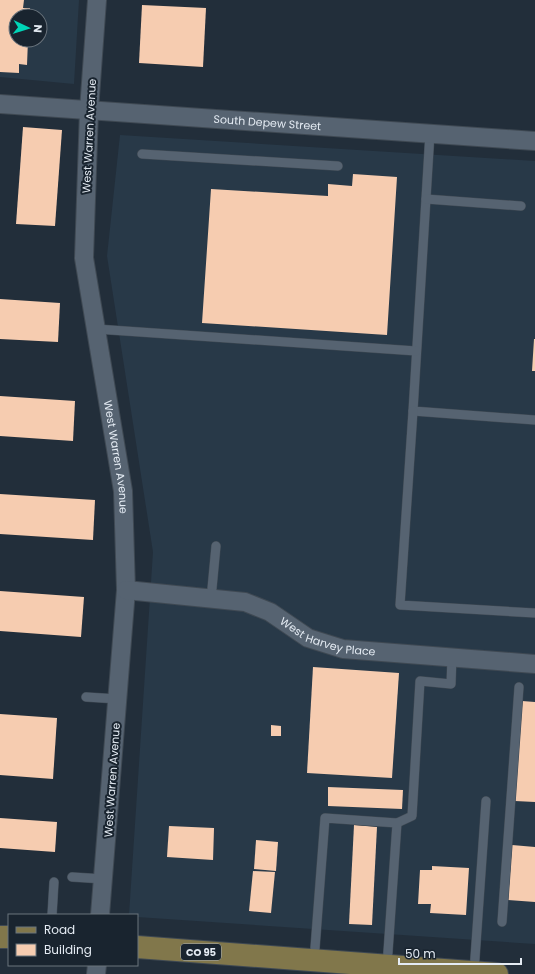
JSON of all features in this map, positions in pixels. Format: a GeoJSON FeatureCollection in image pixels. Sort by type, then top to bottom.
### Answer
{"type":"FeatureCollection","features":[{"type":"Feature","properties":{"kind":"main road","name":"CO 95"},"geometry":{"type":"LineString","coordinates":[[138,948],[318,965],[387,966],[497,974]]}},
{"type":"Feature","properties":{"kind":"street","name":"West Warren Avenue"},"geometry":{"type":"LineString","coordinates":[[97,0],[89,110],[84,258],[123,491],[126,590],[100,914]]}},
{"type":"Feature","properties":{"kind":"street","name":"South Depew Street"},"geometry":{"type":"LineString","coordinates":[[0,104],[535,141]]}},
{"type":"Feature","properties":{"kind":"street","name":"West Harvey Place"},"geometry":{"type":"LineString","coordinates":[[126,590],[245,602],[270,612],[308,638],[343,649],[535,664]]}},
{"type":"Feature","properties":{"kind":"lane"},"geometry":{"type":"LineString","coordinates":[[430,133],[400,605],[535,613]]}},
{"type":"Feature","properties":{"kind":"lane"},"geometry":{"type":"LineString","coordinates":[[142,154],[338,166]]}},
{"type":"Feature","properties":{"kind":"lane"},"geometry":{"type":"LineString","coordinates":[[426,199],[521,206]]}},
{"type":"Feature","properties":{"kind":"lane"},"geometry":{"type":"LineString","coordinates":[[96,328],[416,351]]}},
{"type":"Feature","properties":{"kind":"lane"},"geometry":{"type":"LineString","coordinates":[[413,412],[535,420]]}},
{"type":"Feature","properties":{"kind":"lane"},"geometry":{"type":"LineString","coordinates":[[211,599],[216,546]]}},
{"type":"Feature","properties":{"kind":"lane"},"geometry":{"type":"LineString","coordinates":[[318,965],[325,818],[397,823],[412,816],[420,681],[451,684],[452,658]]}},
{"type":"Feature","properties":{"kind":"lane"},"geometry":{"type":"LineString","coordinates":[[502,922],[519,687]]}},
{"type":"Feature","properties":{"kind":"lane"},"geometry":{"type":"LineString","coordinates":[[86,697],[118,699]]}},
{"type":"Feature","properties":{"kind":"lane"},"geometry":{"type":"LineString","coordinates":[[474,972],[486,802]]}},
{"type":"Feature","properties":{"kind":"lane"},"geometry":{"type":"LineString","coordinates":[[387,966],[397,823]]}},
{"type":"Feature","properties":{"kind":"lane"},"geometry":{"type":"LineString","coordinates":[[72,877],[104,879]]}},
{"type":"Feature","properties":{"kind":"lane"},"geometry":{"type":"LineString","coordinates":[[52,914],[54,882]]}},
{"type":"Feature","properties":{"kind":"shaded area"},"geometry":{"type":"Polygon","coordinates":[[[0,0],[79,0],[74,84],[0,77],[0,0]]]}},
{"type":"Feature","properties":{"kind":"shaded area"},"geometry":{"type":"Polygon","coordinates":[[[120,135],[535,161],[535,944],[138,917],[138,914],[129,914],[153,552],[107,256],[120,135]]]}},
{"type":"Feature","properties":{"kind":"building"},"geometry":{"type":"Polygon","coordinates":[[[0,0],[24,0],[23,8],[8,8],[8,48],[28,48],[27,65],[19,64],[19,73],[0,72],[0,0]]]}},
{"type":"Feature","properties":{"kind":"building"},"geometry":{"type":"Polygon","coordinates":[[[142,5],[206,8],[203,67],[139,63],[142,5]]]}},
{"type":"Feature","properties":{"kind":"building"},"geometry":{"type":"Polygon","coordinates":[[[23,127],[62,130],[55,226],[16,224],[23,127]]]}},
{"type":"Feature","properties":{"kind":"building"},"geometry":{"type":"Polygon","coordinates":[[[353,174],[397,177],[387,335],[202,323],[211,189],[328,196],[328,184],[352,186],[353,174]]]}},
{"type":"Feature","properties":{"kind":"building"},"geometry":{"type":"Polygon","coordinates":[[[0,299],[60,303],[58,342],[0,339],[0,299]]]}},
{"type":"Feature","properties":{"kind":"building"},"geometry":{"type":"Polygon","coordinates":[[[534,339],[535,371],[532,371],[534,339]]]}},
{"type":"Feature","properties":{"kind":"building"},"geometry":{"type":"Polygon","coordinates":[[[0,396],[75,401],[73,441],[0,436],[0,396]]]}},
{"type":"Feature","properties":{"kind":"building"},"geometry":{"type":"Polygon","coordinates":[[[0,494],[95,500],[93,540],[0,534],[0,494]]]}},
{"type":"Feature","properties":{"kind":"building"},"geometry":{"type":"Polygon","coordinates":[[[0,591],[84,597],[81,637],[0,631],[0,591]]]}},
{"type":"Feature","properties":{"kind":"building"},"geometry":{"type":"Polygon","coordinates":[[[313,667],[399,673],[392,778],[307,773],[313,667]]]}},
{"type":"Feature","properties":{"kind":"building"},"geometry":{"type":"Polygon","coordinates":[[[522,701],[535,702],[535,802],[515,801],[522,701]]]}},
{"type":"Feature","properties":{"kind":"building"},"geometry":{"type":"Polygon","coordinates":[[[0,714],[57,718],[53,779],[0,775],[0,714]]]}},
{"type":"Feature","properties":{"kind":"building"},"geometry":{"type":"Polygon","coordinates":[[[271,725],[281,726],[281,736],[271,736],[271,725]]]}},
{"type":"Feature","properties":{"kind":"building"},"geometry":{"type":"Polygon","coordinates":[[[328,787],[403,790],[402,809],[328,806],[328,787]]]}},
{"type":"Feature","properties":{"kind":"building"},"geometry":{"type":"Polygon","coordinates":[[[0,818],[57,822],[55,852],[0,848],[0,818]]]}},
{"type":"Feature","properties":{"kind":"building"},"geometry":{"type":"Polygon","coordinates":[[[354,825],[377,827],[372,925],[349,924],[354,825]]]}},
{"type":"Feature","properties":{"kind":"building"},"geometry":{"type":"Polygon","coordinates":[[[169,826],[214,828],[213,860],[167,857],[169,826]]]}},
{"type":"Feature","properties":{"kind":"building"},"geometry":{"type":"Polygon","coordinates":[[[256,840],[278,842],[276,871],[254,869],[256,840]]]}},
{"type":"Feature","properties":{"kind":"building"},"geometry":{"type":"Polygon","coordinates":[[[512,845],[535,847],[535,902],[508,900],[512,845]]]}},
{"type":"Feature","properties":{"kind":"building"},"geometry":{"type":"Polygon","coordinates":[[[432,866],[469,868],[466,915],[430,913],[431,904],[418,904],[420,870],[432,870],[432,866]]]}},
{"type":"Feature","properties":{"kind":"building"},"geometry":{"type":"Polygon","coordinates":[[[253,871],[275,872],[271,913],[249,911],[253,871]]]}}]}
